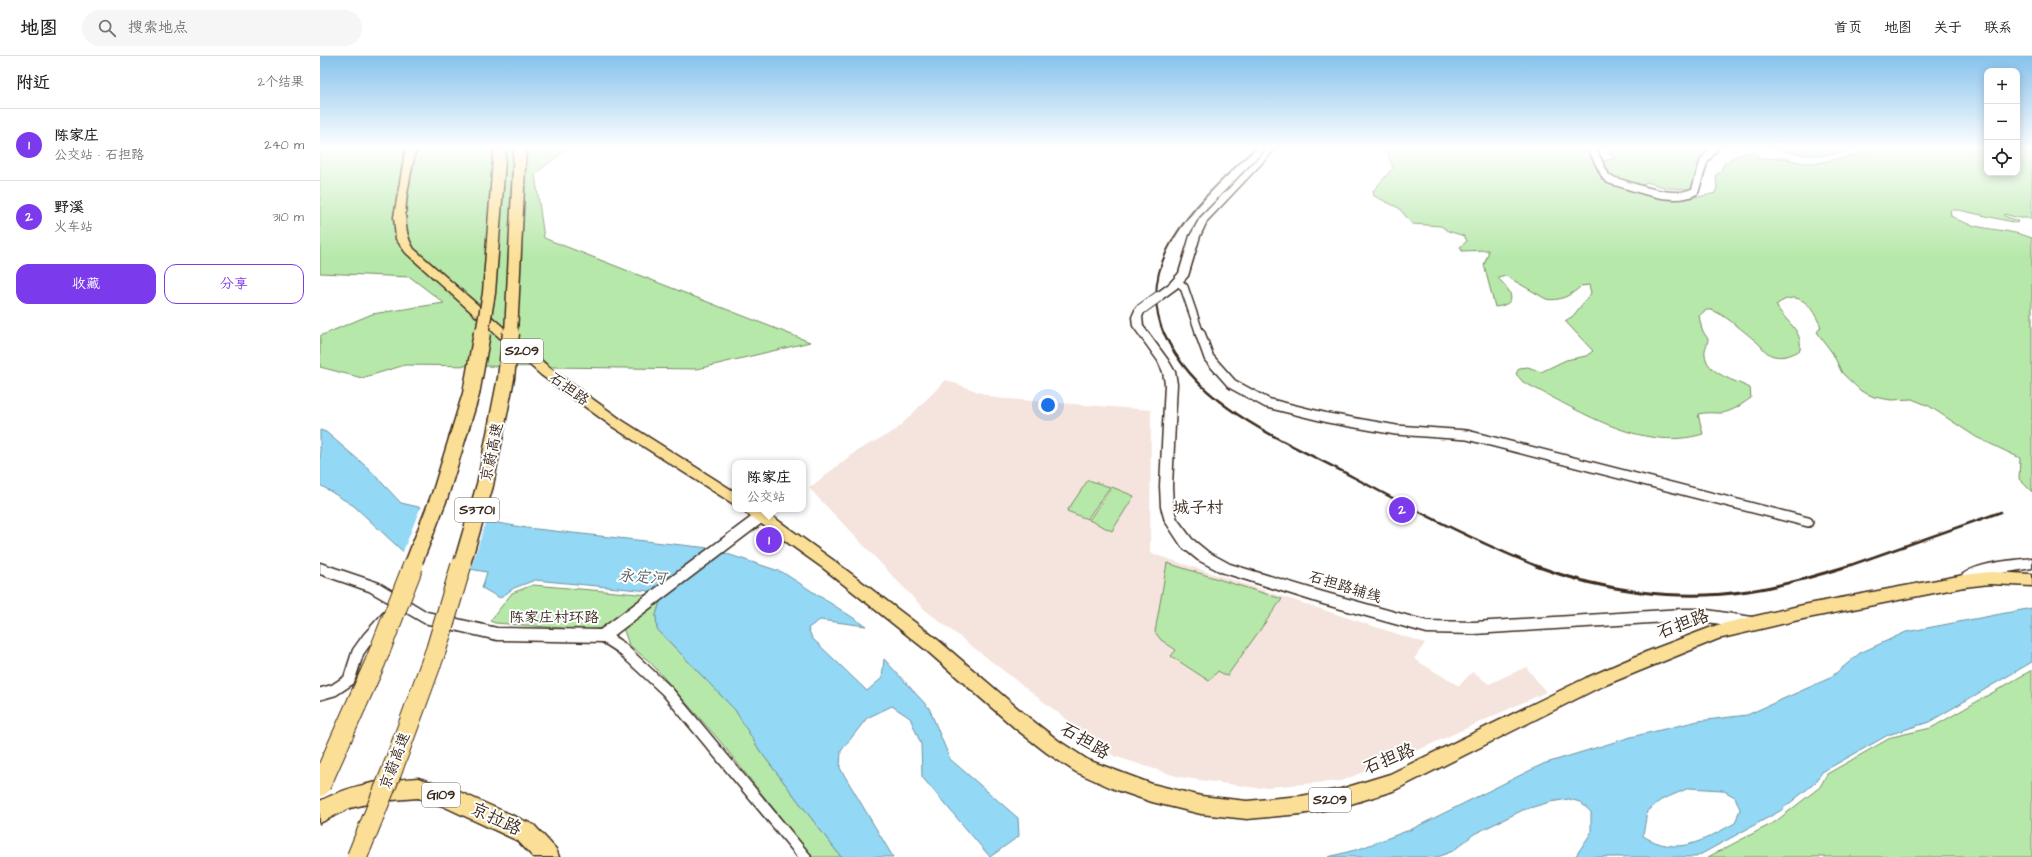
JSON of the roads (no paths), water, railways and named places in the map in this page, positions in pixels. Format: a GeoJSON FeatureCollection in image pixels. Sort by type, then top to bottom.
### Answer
{"type":"FeatureCollection","features":[{"type":"Feature","properties":{"kind":"highway","name":"S3701"},"geometry":{"type":"LineString","coordinates":[[320,786],[375,663],[437,502],[471,394],[489,293],[497,184]]}},
{"type":"Feature","properties":{"kind":"highway","name":"京蔚高速"},"geometry":{"type":"LineString","coordinates":[[357,857],[391,773],[436,650],[485,485],[506,378],[513,315],[518,184]]}},
{"type":"Feature","properties":{"kind":"highway","name":"京拉路"},"geometry":{"type":"LineString","coordinates":[[320,812],[347,798],[380,791],[418,788],[446,796],[526,833],[548,857]]}},
{"type":"Feature","properties":{"kind":"main road","name":"石担路"},"geometry":{"type":"LineString","coordinates":[[405,184],[399,217],[402,239],[410,251],[546,372],[618,424],[732,497]]}},
{"type":"Feature","properties":{"kind":"main road"},"geometry":{"type":"LineString","coordinates":[[1178,281],[1184,274],[1195,236],[1203,220],[1237,184]]}},
{"type":"Feature","properties":{"kind":"main road","name":"石担路辅线"},"geometry":{"type":"LineString","coordinates":[[1178,281],[1140,310],[1137,317],[1138,326],[1163,360],[1169,372],[1171,384],[1166,486],[1167,507],[1171,521],[1177,531],[1187,543],[1203,556],[1226,568],[1294,589],[1427,626],[1474,628],[1695,615],[1752,623]]}},
{"type":"Feature","properties":{"kind":"main road","name":"石担路"},"geometry":{"type":"LineString","coordinates":[[757,513],[828,564],[932,645],[1022,723],[1082,766],[1152,794],[1201,805],[1247,810],[1302,805],[1341,798],[1393,782],[1592,683],[1645,660],[1717,632],[1752,623],[1964,581],[1990,578],[2032,580]]}},
{"type":"Feature","properties":{"kind":"main road","name":"陈家庄村环路"},"geometry":{"type":"LineString","coordinates":[[320,568],[374,587],[424,617],[497,634],[603,636],[729,543],[757,513]]}},
{"type":"Feature","properties":{"kind":"main road"},"geometry":{"type":"LineString","coordinates":[[1964,581],[1981,571],[2032,562]]}},
{"type":"Feature","properties":{"kind":"street"},"geometry":{"type":"LineString","coordinates":[[1625,184],[1655,193],[1684,196],[1693,194],[1697,184]]}},
{"type":"Feature","properties":{"kind":"street"},"geometry":{"type":"LineString","coordinates":[[1178,281],[1184,287],[1209,358],[1232,384],[1246,393],[1267,403],[1328,418],[1396,430],[1467,435],[1808,522]]}},
{"type":"Feature","properties":{"kind":"street"},"geometry":{"type":"LineString","coordinates":[[320,694],[334,690],[349,680],[352,662],[363,642],[401,603]]}},
{"type":"Feature","properties":{"kind":"street"},"geometry":{"type":"LineString","coordinates":[[603,636],[620,647],[667,691],[805,857]]}},
{"type":"Feature","properties":{"kind":"water","name":"永定河"},"geometry":{"type":"Polygon","coordinates":[[[320,430],[326,432],[368,468],[401,503],[462,517],[527,528],[709,548],[782,572],[866,626],[820,620],[808,628],[812,638],[867,691],[882,678],[884,659],[929,708],[950,759],[1018,818],[1019,836],[990,857],[922,777],[921,744],[910,718],[892,706],[867,718],[841,751],[840,768],[893,857],[841,857],[760,751],[735,710],[657,629],[656,615],[660,602],[649,591],[535,580],[514,588],[500,598],[482,588],[487,572],[411,559],[354,506],[320,485],[320,430]]]}},
{"type":"Feature","properties":{"kind":"water"},"geometry":{"type":"Polygon","coordinates":[[[2032,608],[2032,662],[1929,722],[1888,735],[1822,772],[1816,782],[1780,811],[1696,857],[1575,857],[1591,833],[1591,812],[1580,802],[1569,799],[1550,802],[1523,810],[1474,834],[1453,851],[1438,857],[1328,857],[1359,849],[1412,829],[1543,764],[1631,737],[1698,721],[1747,715],[1830,678],[1860,653],[1906,632],[2032,608]],[[1689,788],[1661,800],[1647,811],[1643,836],[1656,842],[1679,846],[1701,841],[1735,823],[1740,809],[1735,797],[1722,790],[1689,788]]]}},
{"type":"Feature","properties":{"kind":"railway"},"geometry":{"type":"LineString","coordinates":[[1164,334],[1156,306],[1158,279],[1166,253],[1179,229],[1218,184]]}},
{"type":"Feature","properties":{"kind":"railway"},"geometry":{"type":"LineString","coordinates":[[1164,333],[1179,359],[1198,382],[1245,420],[1422,513],[1491,547],[1539,567]]}},
{"type":"Feature","properties":{"kind":"railway"},"geometry":{"type":"LineString","coordinates":[[1847,566],[2001,512]]}},
{"type":"Feature","properties":{"kind":"railway"},"geometry":{"type":"LineString","coordinates":[[1536,566],[1561,575],[1614,588],[1668,595],[1722,594],[1761,589],[1847,566]]}},
{"type":"Feature","properties":{"kind":"place","name":"野溪"},"geometry":{"type":"Point","coordinates":[1402,510]}},
{"type":"Feature","properties":{"kind":"place","name":"陈家庄"},"geometry":{"type":"Point","coordinates":[769,540]}},
{"type":"Feature","properties":{"kind":"district","name":"城子村"},"geometry":{"type":"Point","coordinates":[1198,508]}}]}
